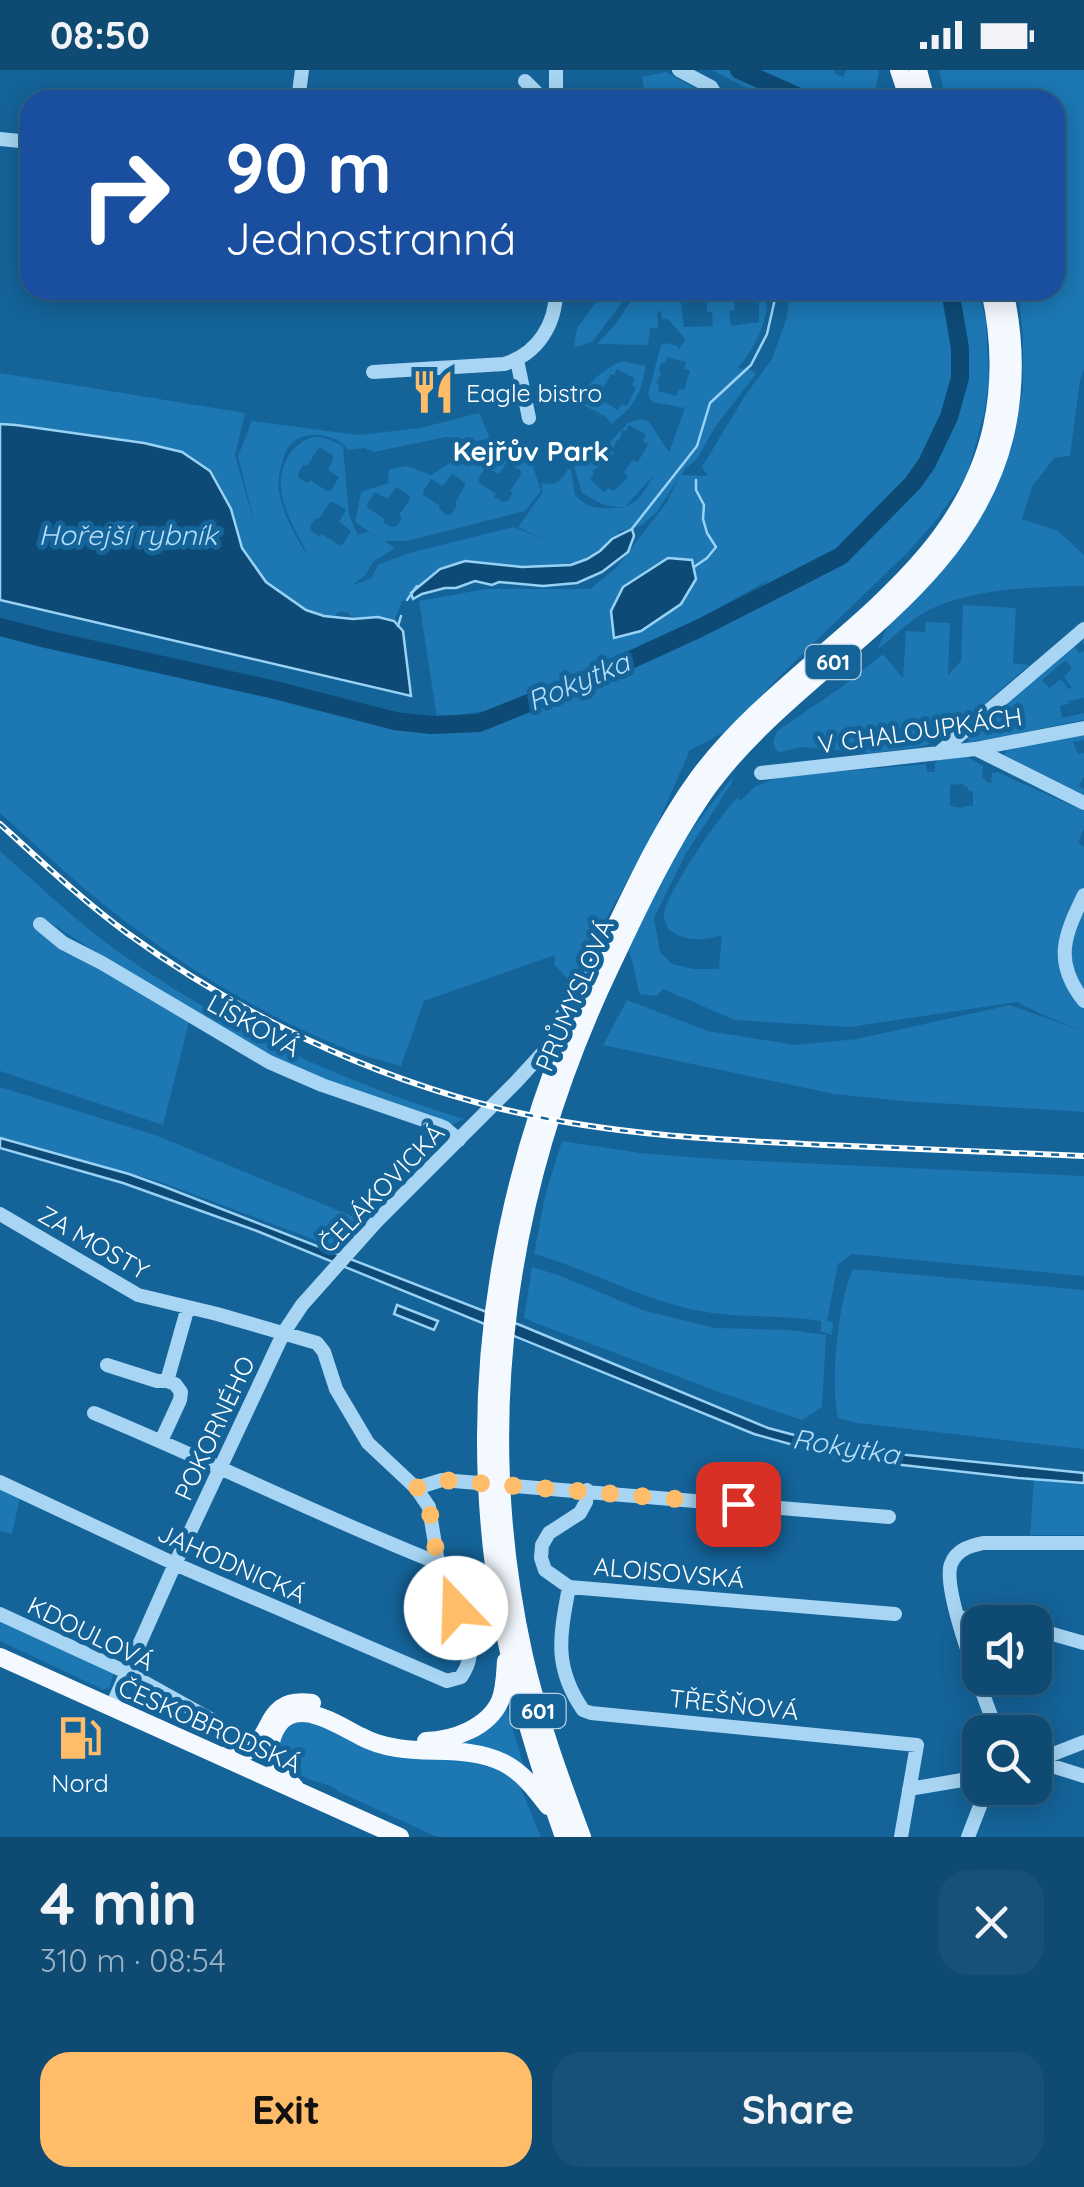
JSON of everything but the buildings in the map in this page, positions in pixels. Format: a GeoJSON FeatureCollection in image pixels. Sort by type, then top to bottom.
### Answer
{"type":"FeatureCollection","features":[{"type":"Feature","properties":{"kind":"main road","name":"PRŮMYSLOVÁ"},"geometry":{"type":"LineString","coordinates":[[564,1837],[508,1646],[499,1440],[510,1296],[522,1216],[575,1014],[650,858],[705,769],[758,712],[917,566],[960,510],[982,462],[996,412],[999,346],[992,300]]}},
{"type":"Feature","properties":{"kind":"main road","name":"PRŮMYSLOVÁ"},"geometry":{"type":"LineString","coordinates":[[575,1014],[689,817],[719,774],[768,721],[917,586],[973,516],[996,466],[1010,404],[1013,352],[1005,300]]}},
{"type":"Feature","properties":{"kind":"main road","name":"PRŮMYSLOVÁ"},"geometry":{"type":"LineString","coordinates":[[503,1581],[537,1708],[582,1837]]}},
{"type":"Feature","properties":{"kind":"main road"},"geometry":{"type":"LineString","coordinates":[[218,1756],[248,1751],[278,1711],[289,1704],[304,1702],[328,1707],[371,1730],[396,1738],[432,1741],[453,1737],[487,1718],[498,1704],[503,1693],[508,1646]]}},
{"type":"Feature","properties":{"kind":"main road","name":"ČESKOBRODSKÁ"},"geometry":{"type":"LineString","coordinates":[[0,1657],[400,1837]]}},
{"type":"Feature","properties":{"kind":"main road"},"geometry":{"type":"LineString","coordinates":[[299,1792],[274,1761],[271,1745],[282,1722],[294,1715],[310,1714],[386,1746],[468,1752],[495,1759],[525,1778],[557,1818]]}},
{"type":"Feature","properties":{"kind":"main road"},"geometry":{"type":"LineString","coordinates":[[258,1774],[255,1764],[262,1735]]}},
{"type":"Feature","properties":{"kind":"street"},"geometry":{"type":"LineString","coordinates":[[680,70],[712,90]]}},
{"type":"Feature","properties":{"kind":"street"},"geometry":{"type":"LineString","coordinates":[[525,81],[534,90]]}},
{"type":"Feature","properties":{"kind":"street"},"geometry":{"type":"LineString","coordinates":[[374,372],[516,360],[542,337],[552,321],[555,300]]}},
{"type":"Feature","properties":{"kind":"street"},"geometry":{"type":"LineString","coordinates":[[516,360],[529,418]]}},
{"type":"Feature","properties":{"kind":"street"},"geometry":{"type":"LineString","coordinates":[[940,752],[1084,630]]}},
{"type":"Feature","properties":{"kind":"street","name":"V CHALOUPKÁCH"},"geometry":{"type":"LineString","coordinates":[[761,773],[976,749],[1084,728]]}},
{"type":"Feature","properties":{"kind":"street"},"geometry":{"type":"LineString","coordinates":[[976,749],[1084,803]]}},
{"type":"Feature","properties":{"kind":"street"},"geometry":{"type":"LineString","coordinates":[[1084,894],[1070,924],[1064,962],[1070,982],[1084,1001]]}},
{"type":"Feature","properties":{"kind":"street","name":"LÍSKOVÁ"},"geometry":{"type":"LineString","coordinates":[[40,924],[63,943],[269,1062],[445,1128],[459,1140]]}},
{"type":"Feature","properties":{"kind":"street","name":"ČELÁKOVICKÁ"},"geometry":{"type":"LineString","coordinates":[[284,1332],[302,1305],[350,1251],[516,1082],[575,1014]]}},
{"type":"Feature","properties":{"kind":"street","name":"ZA MOSTY"},"geometry":{"type":"LineString","coordinates":[[0,1214],[138,1296],[317,1343],[324,1352],[336,1389],[368,1444],[416,1488]]}},
{"type":"Feature","properties":{"kind":"street"},"geometry":{"type":"LineString","coordinates":[[166,1381],[188,1307]]}},
{"type":"Feature","properties":{"kind":"street","name":"POKORNÉHO"},"geometry":{"type":"LineString","coordinates":[[111,1708],[284,1332]]}},
{"type":"Feature","properties":{"kind":"street"},"geometry":{"type":"LineString","coordinates":[[107,1365],[175,1384],[181,1392],[160,1441]]}},
{"type":"Feature","properties":{"kind":"street"},"geometry":{"type":"LineString","coordinates":[[94,1413],[357,1531],[438,1563]]}},
{"type":"Feature","properties":{"kind":"street"},"geometry":{"type":"LineString","coordinates":[[438,1563],[429,1507],[416,1488],[442,1480],[889,1517]]}},
{"type":"Feature","properties":{"kind":"street","name":"JAHODNICKÁ"},"geometry":{"type":"LineString","coordinates":[[0,1482],[175,1564],[447,1681],[461,1677],[471,1653],[438,1563]]}},
{"type":"Feature","properties":{"kind":"street","name":"ALOISOVSKÁ"},"geometry":{"type":"LineString","coordinates":[[587,1490],[580,1512],[549,1533],[542,1545],[545,1570],[569,1587],[895,1614]]}},
{"type":"Feature","properties":{"kind":"street"},"geometry":{"type":"LineString","coordinates":[[991,1715],[958,1617],[950,1576],[952,1563],[969,1546],[998,1542],[1084,1543]]}},
{"type":"Feature","properties":{"kind":"street","name":"TŘEŠŇOVÁ"},"geometry":{"type":"LineString","coordinates":[[569,1587],[560,1632],[560,1656],[566,1681],[583,1710],[916,1745],[901,1837]]}},
{"type":"Feature","properties":{"kind":"street","name":"KDOULOVÁ"},"geometry":{"type":"LineString","coordinates":[[0,1614],[126,1672],[214,1722]]}},
{"type":"Feature","properties":{"kind":"street"},"geometry":{"type":"LineString","coordinates":[[958,1617],[962,1618]]}},
{"type":"Feature","properties":{"kind":"street"},"geometry":{"type":"LineString","coordinates":[[1052,1634],[1084,1643]]}},
{"type":"Feature","properties":{"kind":"street"},"geometry":{"type":"LineString","coordinates":[[1052,1754],[1084,1742]]}},
{"type":"Feature","properties":{"kind":"street"},"geometry":{"type":"LineString","coordinates":[[1052,1766],[1084,1776]]}},
{"type":"Feature","properties":{"kind":"street"},"geometry":{"type":"LineString","coordinates":[[909,1788],[962,1780]]}},
{"type":"Feature","properties":{"kind":"street"},"geometry":{"type":"LineString","coordinates":[[968,1837],[980,1805]]}},
{"type":"Feature","properties":{"kind":"shaded area"},"geometry":{"type":"Polygon","coordinates":[[[712,70],[728,70],[773,90],[750,90],[712,70]]]}},
{"type":"Feature","properties":{"kind":"shaded area"},"geometry":{"type":"Polygon","coordinates":[[[749,70],[835,70],[843,77],[846,70],[879,70],[879,90],[792,90],[749,70]]]}},
{"type":"Feature","properties":{"kind":"shaded area"},"geometry":{"type":"Polygon","coordinates":[[[939,70],[1084,70],[1084,369],[1070,456],[1054,458],[1032,487],[1022,519],[1058,531],[1084,555],[1084,586],[1000,591],[958,599],[920,615],[877,650],[892,616],[964,544],[990,501],[1013,435],[1023,388],[1019,300],[1065,300],[1065,90],[944,90],[939,70]]]}},
{"type":"Feature","properties":{"kind":"shaded area"},"geometry":{"type":"Polygon","coordinates":[[[666,72],[698,90],[644,90],[642,77],[666,72]]]}},
{"type":"Feature","properties":{"kind":"shaded area"},"geometry":{"type":"Polygon","coordinates":[[[598,300],[624,300],[593,341],[574,348],[577,328],[598,300]]]}},
{"type":"Feature","properties":{"kind":"shaded area"},"geometry":{"type":"Polygon","coordinates":[[[632,300],[680,300],[684,327],[713,326],[707,300],[733,300],[735,310],[729,311],[731,326],[759,322],[759,300],[765,300],[763,323],[737,368],[756,374],[715,427],[697,459],[681,475],[708,476],[702,467],[772,359],[789,300],[981,300],[986,321],[989,382],[967,476],[907,553],[727,731],[690,750],[655,830],[571,983],[554,964],[555,955],[424,1001],[401,1066],[368,1057],[263,1010],[180,961],[95,898],[0,813],[0,634],[421,732],[486,727],[637,665],[716,627],[769,580],[664,638],[499,709],[437,718],[419,601],[485,589],[590,589],[616,568],[667,502],[679,477],[657,512],[642,525],[618,532],[600,551],[571,565],[522,567],[477,561],[418,586],[402,602],[394,621],[378,617],[353,619],[347,612],[338,612],[334,617],[306,609],[266,581],[247,556],[229,507],[184,454],[132,441],[0,424],[0,373],[245,413],[235,455],[256,529],[238,456],[252,421],[358,435],[420,428],[479,413],[490,438],[477,441],[446,437],[374,452],[364,448],[348,450],[337,440],[321,435],[304,436],[291,444],[281,466],[279,490],[290,524],[308,556],[288,515],[281,489],[285,462],[303,441],[320,437],[343,446],[349,515],[358,535],[368,532],[378,538],[355,522],[361,492],[388,483],[389,469],[408,466],[431,475],[454,460],[468,466],[491,457],[528,451],[541,491],[525,511],[407,541],[385,541],[395,548],[373,562],[365,576],[352,585],[371,579],[378,565],[406,554],[514,527],[546,540],[518,527],[543,492],[541,483],[558,482],[568,469],[575,495],[599,508],[620,507],[604,505],[582,493],[574,467],[587,455],[598,454],[628,423],[641,419],[649,422],[669,452],[686,405],[684,408],[652,402],[648,394],[661,345],[667,343],[679,350],[685,339],[668,319],[662,319],[661,311],[657,312],[658,328],[650,328],[648,345],[597,344],[632,300]],[[667,357],[661,363],[656,383],[658,391],[676,396],[679,389],[684,390],[690,371],[684,369],[686,362],[667,357]],[[629,425],[626,431],[622,430],[611,457],[608,455],[592,471],[590,479],[604,492],[609,488],[614,491],[628,477],[624,472],[633,460],[638,462],[648,444],[643,441],[646,434],[629,425]],[[318,449],[298,473],[299,478],[331,490],[339,477],[328,470],[334,456],[318,449]],[[507,462],[499,474],[486,467],[479,483],[496,494],[494,497],[508,501],[520,470],[507,462]],[[452,474],[443,486],[431,479],[423,495],[447,515],[452,514],[465,483],[452,474]],[[654,475],[626,506],[639,497],[654,475]],[[396,487],[388,499],[375,492],[368,508],[385,519],[383,522],[397,526],[409,495],[396,487]],[[330,502],[310,526],[311,531],[343,544],[351,531],[339,522],[346,510],[330,502]]]}},
{"type":"Feature","properties":{"kind":"shaded area"},"geometry":{"type":"Polygon","coordinates":[[[622,361],[646,366],[636,399],[612,424],[581,404],[591,383],[622,361]],[[617,369],[601,392],[601,400],[618,410],[622,404],[627,406],[636,388],[632,385],[635,379],[617,369]]]}},
{"type":"Feature","properties":{"kind":"shaded area"},"geometry":{"type":"Polygon","coordinates":[[[963,605],[1016,608],[1013,663],[1029,665],[950,734],[924,746],[871,753],[802,747],[776,750],[773,742],[777,731],[883,654],[903,678],[906,631],[925,632],[926,622],[950,623],[948,675],[961,661],[963,605]]]}},
{"type":"Feature","properties":{"kind":"shaded area"},"geometry":{"type":"Polygon","coordinates":[[[1082,641],[1075,646],[1079,653],[1084,651],[1084,698],[1060,706],[1062,718],[1084,713],[1084,720],[969,743],[967,735],[1074,645],[1082,641]],[[1066,660],[1042,680],[1049,688],[1061,679],[1072,688],[1064,677],[1072,668],[1066,660]]]}},
{"type":"Feature","properties":{"kind":"shaded area"},"geometry":{"type":"Polygon","coordinates":[[[1084,732],[1084,740],[1073,742],[1078,754],[1084,753],[1084,776],[1079,786],[1084,789],[1084,797],[1005,757],[1005,750],[1084,732]]]}},
{"type":"Feature","properties":{"kind":"shaded area"},"geometry":{"type":"Polygon","coordinates":[[[966,756],[983,766],[982,778],[986,782],[991,783],[992,773],[997,772],[1084,811],[1084,829],[1078,842],[1084,847],[1084,888],[1065,924],[1057,954],[1064,974],[1084,1006],[1084,1112],[834,1094],[603,1045],[627,1000],[708,1031],[796,1045],[857,1039],[1010,1005],[1082,1031],[1017,1002],[850,1027],[735,1020],[663,989],[657,996],[640,994],[627,948],[674,857],[733,777],[685,855],[654,918],[660,952],[672,964],[719,969],[722,935],[682,937],[669,930],[664,915],[695,854],[738,797],[740,801],[756,786],[779,777],[926,764],[927,772],[935,772],[935,763],[940,758],[966,756]],[[950,785],[950,806],[973,806],[973,792],[950,785]]]}},
{"type":"Feature","properties":{"kind":"shaded area"},"geometry":{"type":"Polygon","coordinates":[[[0,851],[101,939],[199,1004],[327,1069],[464,1119],[445,1128],[281,1064],[148,986],[43,918],[54,941],[190,1018],[163,1125],[0,1071],[0,851]]]}},
{"type":"Feature","properties":{"kind":"shaded area"},"geometry":{"type":"Polygon","coordinates":[[[1084,902],[1084,994],[1068,962],[1084,902]]]}},
{"type":"Feature","properties":{"kind":"shaded area"},"geometry":{"type":"Polygon","coordinates":[[[0,1087],[155,1135],[364,1221],[339,1249],[158,1181],[0,1138],[0,1087]]]}},
{"type":"Feature","properties":{"kind":"shaded area"},"geometry":{"type":"Polygon","coordinates":[[[562,1141],[715,1159],[1084,1176],[1084,1276],[852,1254],[838,1264],[827,1321],[833,1322],[832,1335],[821,1332],[821,1321],[689,1309],[534,1254],[546,1192],[562,1141]]]}},
{"type":"Feature","properties":{"kind":"shaded area"},"geometry":{"type":"Polygon","coordinates":[[[532,1267],[645,1311],[715,1328],[826,1335],[822,1407],[802,1420],[524,1318],[532,1267]]]}},
{"type":"Feature","properties":{"kind":"shaded area"},"geometry":{"type":"Polygon","coordinates":[[[853,1269],[1084,1290],[1084,1449],[838,1418],[837,1343],[843,1300],[853,1269]]]}},
{"type":"Feature","properties":{"kind":"shaded area"},"geometry":{"type":"Polygon","coordinates":[[[1034,1479],[1084,1483],[1084,1535],[1030,1535],[1034,1479]]]}},
{"type":"Feature","properties":{"kind":"shaded area"},"geometry":{"type":"Polygon","coordinates":[[[0,1489],[20,1498],[12,1534],[0,1531],[0,1489]]]}},
{"type":"Feature","properties":{"kind":"shaded area"},"geometry":{"type":"Polygon","coordinates":[[[0,1619],[114,1671],[110,1686],[104,1690],[0,1641],[0,1619]]]}},
{"type":"Feature","properties":{"kind":"shaded area"},"geometry":{"type":"Polygon","coordinates":[[[505,1703],[525,1770],[446,1745],[505,1703]]]}},
{"type":"Feature","properties":{"kind":"shaded area"},"geometry":{"type":"Polygon","coordinates":[[[296,1719],[504,1768],[519,1784],[541,1837],[437,1837],[307,1778],[283,1756],[278,1758],[280,1731],[296,1719]]]}},
{"type":"Feature","properties":{"kind":"water","name":"Hořejší rybník"},"geometry":{"type":"Polygon","coordinates":[[[0,424],[144,443],[182,452],[210,471],[231,509],[242,548],[266,582],[306,610],[324,616],[394,621],[403,631],[411,696],[0,600],[0,424]]]}},
{"type":"Feature","properties":{"kind":"water"},"geometry":{"type":"Polygon","coordinates":[[[632,529],[634,536],[628,552],[602,572],[577,583],[492,585],[475,581],[413,599],[411,593],[440,569],[465,561],[522,567],[571,565],[632,529]]]}},
{"type":"Feature","properties":{"kind":"water"},"geometry":{"type":"Polygon","coordinates":[[[668,558],[692,560],[696,579],[681,604],[641,631],[614,638],[611,611],[623,587],[668,558]]]}},
{"type":"Feature","properties":{"kind":"water"},"geometry":{"type":"Polygon","coordinates":[[[0,1138],[165,1187],[520,1325],[768,1428],[868,1451],[1084,1473],[1084,1483],[840,1458],[754,1434],[257,1231],[123,1183],[0,1148],[0,1138]]]}},
{"type":"Feature","properties":{"kind":"water"},"geometry":{"type":"Polygon","coordinates":[[[397,1305],[438,1321],[434,1330],[394,1314],[397,1305]]]}},
{"type":"Feature","properties":{"kind":"waterway","name":"Rokytka"},"geometry":{"type":"LineString","coordinates":[[739,70],[784,90]]}},
{"type":"Feature","properties":{"kind":"waterway"},"geometry":{"type":"LineString","coordinates":[[769,84],[769,90]]}},
{"type":"Feature","properties":{"kind":"waterway"},"geometry":{"type":"LineString","coordinates":[[631,530],[697,446],[710,403],[751,365],[767,334],[775,300]]}},
{"type":"Feature","properties":{"kind":"waterway","name":"Rokytka"},"geometry":{"type":"LineString","coordinates":[[0,627],[395,721],[431,725],[479,723],[700,628],[841,556],[913,483],[949,417],[960,378],[960,348],[952,300]]}},
{"type":"Feature","properties":{"kind":"waterway"},"geometry":{"type":"LineString","coordinates":[[694,567],[716,547],[707,533],[696,480]]}},
{"type":"Feature","properties":{"kind":"waterway"},"geometry":{"type":"LineString","coordinates":[[407,600],[417,586]]}},
{"type":"Feature","properties":{"kind":"waterway"},"geometry":{"type":"LineString","coordinates":[[398,626],[401,616]]}},
{"type":"Feature","properties":{"kind":"railway"},"geometry":{"type":"LineString","coordinates":[[0,824],[110,920],[214,990],[306,1039],[452,1095],[542,1118],[663,1135],[1084,1156]]}},
{"type":"Feature","properties":{"kind":"place","name":"Eagle bistro"},"geometry":{"type":"Point","coordinates":[433,392]}},
{"type":"Feature","properties":{"kind":"place","name":"Nord"},"geometry":{"type":"Point","coordinates":[80,1738]}},
{"type":"Feature","properties":{"kind":"district","name":"Kejřův Park"},"geometry":{"type":"Point","coordinates":[531,450]}},
{"type":"Feature","properties":{"kind":"route"},"geometry":{"type":"LineString","coordinates":[[456,1608],[438,1563],[429,1507],[416,1488],[442,1480],[738,1504]]}}]}
